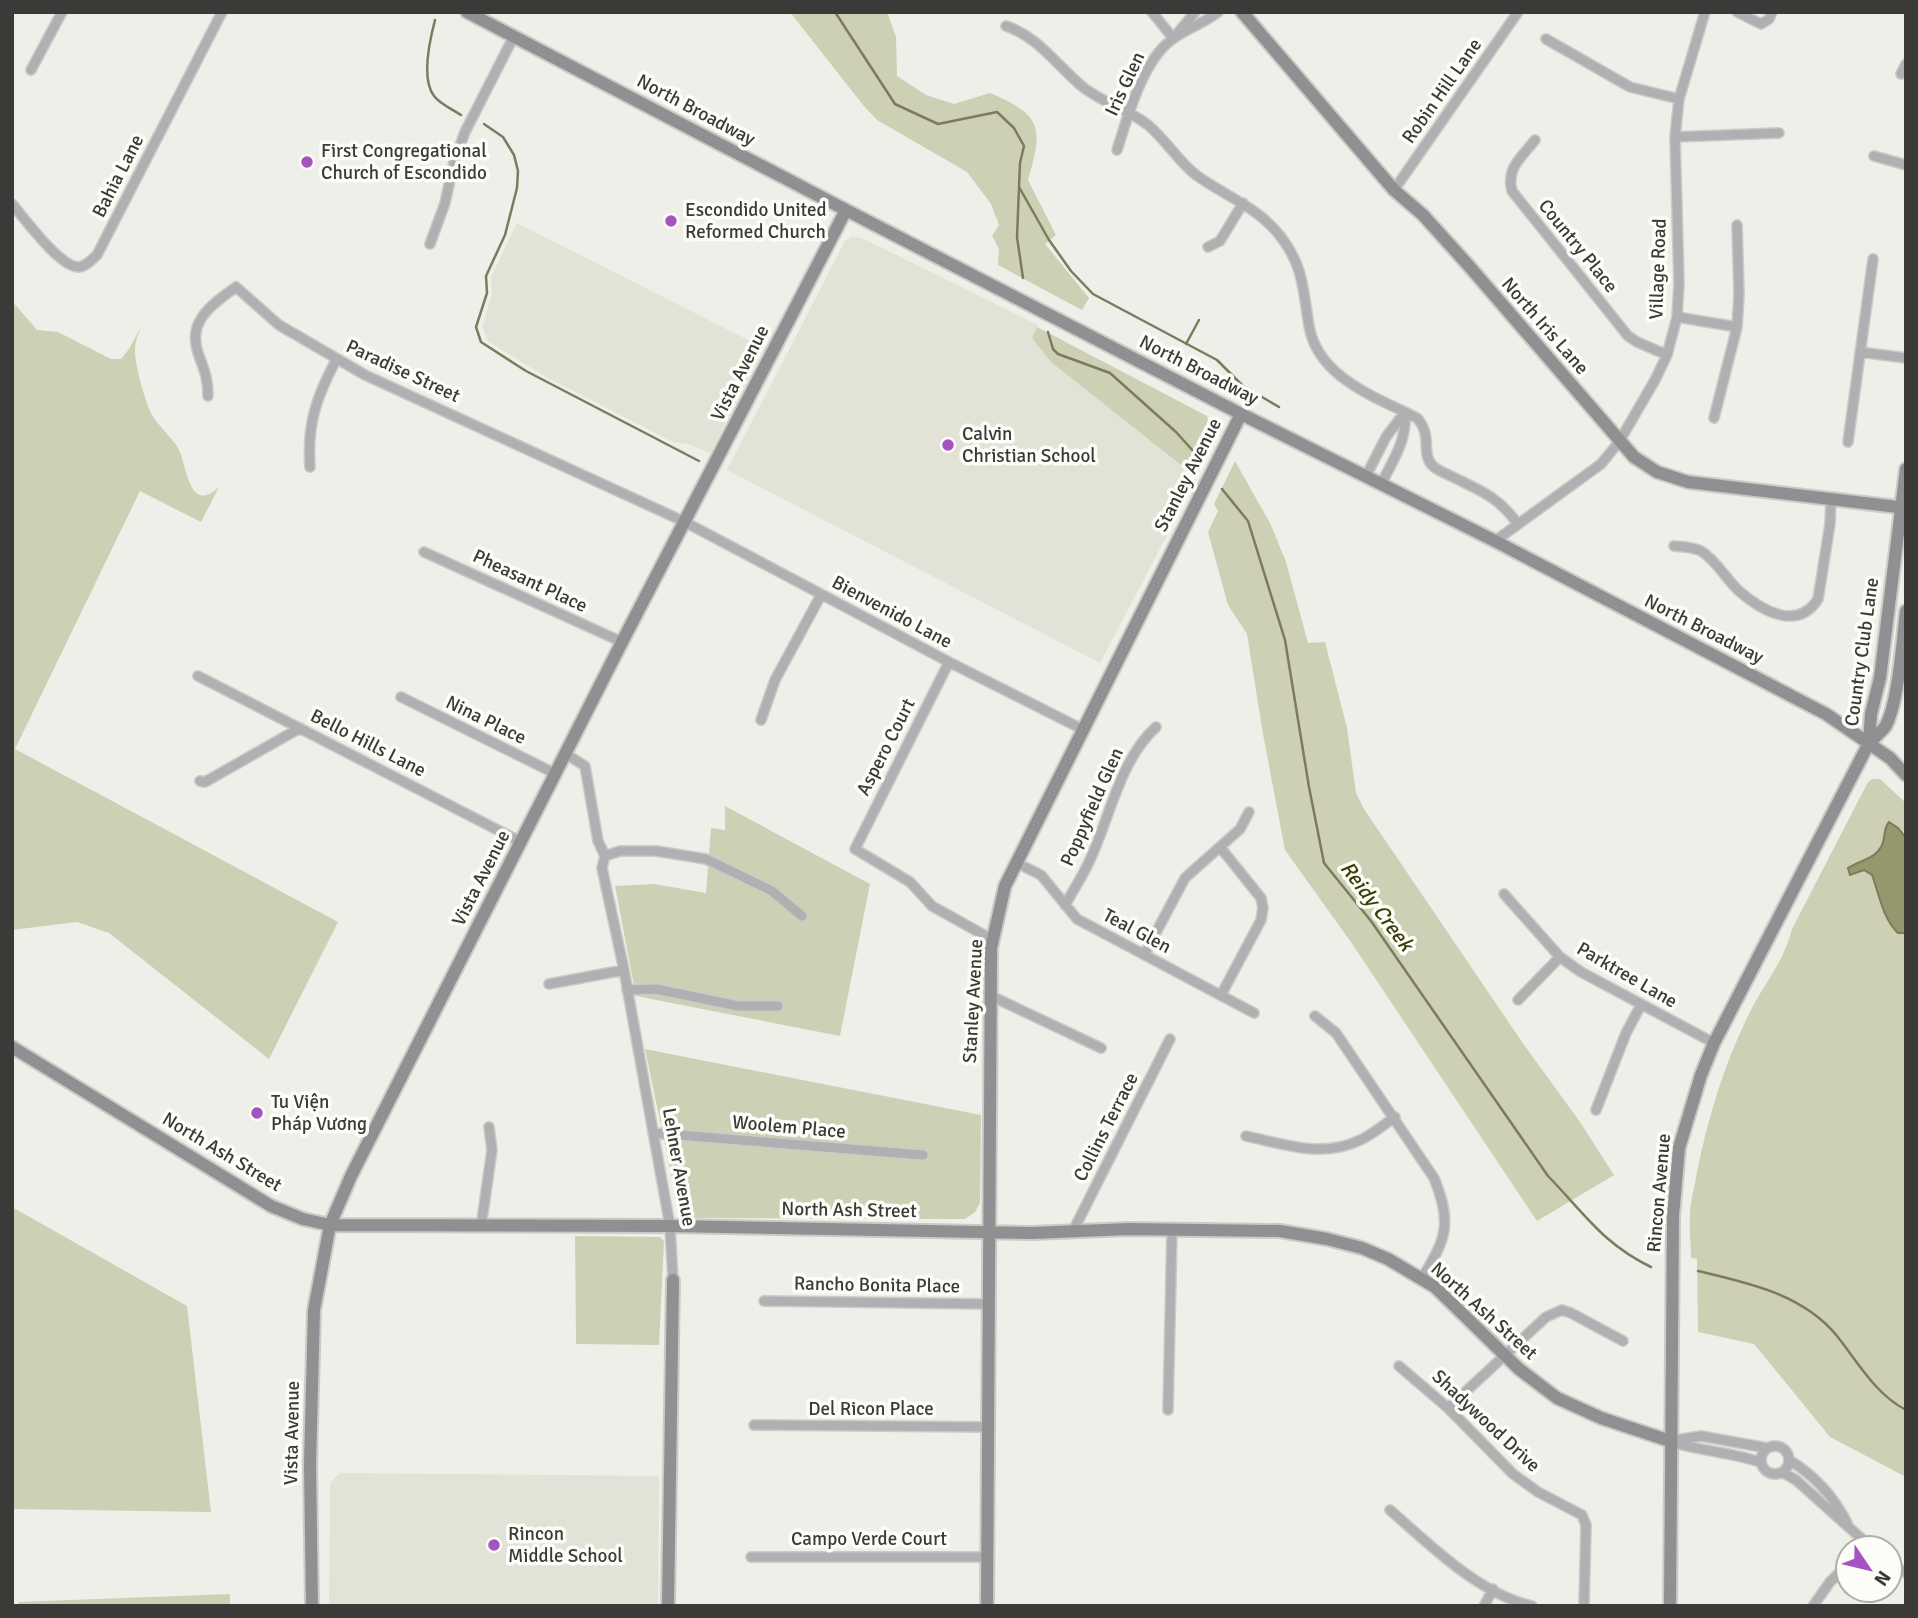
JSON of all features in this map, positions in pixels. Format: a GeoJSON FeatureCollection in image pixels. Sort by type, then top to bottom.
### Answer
{"type":"FeatureCollection","features":[{"type":"Feature","properties":{"kind":"main road","name":"North Broadway"},"geometry":{"type":"LineString","coordinates":[[467,12],[846,211],[1495,541],[1826,714],[1890,758],[1906,775]]}},
{"type":"Feature","properties":{"kind":"main road","name":"North Iris Lane"},"geometry":{"type":"LineString","coordinates":[[1242,12],[1394,190],[1423,215],[1469,266],[1634,457],[1657,472],[1688,482],[1903,508]]}},
{"type":"Feature","properties":{"kind":"main road","name":"Vista Avenue"},"geometry":{"type":"LineString","coordinates":[[312,1606],[310,1464],[314,1310],[330,1225],[356,1167],[622,642],[846,211]]}},
{"type":"Feature","properties":{"kind":"main road","name":"Stanley Avenue"},"geometry":{"type":"LineString","coordinates":[[987,1606],[991,948],[1005,886],[1241,414]]}},
{"type":"Feature","properties":{"kind":"main road","name":"Country Club Lane"},"geometry":{"type":"LineString","coordinates":[[1869,743],[1871,714],[1880,678],[1903,508],[1906,469]]}},
{"type":"Feature","properties":{"kind":"main road","name":"Country Club Lane"},"geometry":{"type":"LineString","coordinates":[[1869,743],[1885,726],[1892,704],[1906,611]]}},
{"type":"Feature","properties":{"kind":"main road","name":"Rincon Avenue"},"geometry":{"type":"LineString","coordinates":[[1670,1606],[1673,1216],[1679,1148],[1701,1075],[1714,1044],[1869,743]]}},
{"type":"Feature","properties":{"kind":"main road","name":"North Ash Street"},"geometry":{"type":"LineString","coordinates":[[12,1046],[271,1206],[303,1219],[330,1225],[989,1231],[1172,1229],[1280,1231],[1327,1239],[1380,1255],[1422,1278],[1519,1369],[1558,1398],[1601,1418],[1670,1441]]}},
{"type":"Feature","properties":{"kind":"main road","name":"Lehner Avenue"},"geometry":{"type":"LineString","coordinates":[[668,1606],[673,1280]]}},
{"type":"Feature","properties":{"kind":"street"},"geometry":{"type":"LineString","coordinates":[[31,71],[62,12]]}},
{"type":"Feature","properties":{"kind":"street","name":"Bahia Lane"},"geometry":{"type":"LineString","coordinates":[[12,204],[62,260],[77,267],[86,265],[97,255],[222,12]]}},
{"type":"Feature","properties":{"kind":"street"},"geometry":{"type":"LineString","coordinates":[[1152,12],[1173,38]]}},
{"type":"Feature","properties":{"kind":"street","name":"Iris Glen"},"geometry":{"type":"LineString","coordinates":[[1117,150],[1129,113],[1153,60],[1195,12]]}},
{"type":"Feature","properties":{"kind":"street","name":"Iris Glen"},"geometry":{"type":"LineString","coordinates":[[1173,38],[1218,12]]}},
{"type":"Feature","properties":{"kind":"street","name":"Robin Hill Lane"},"geometry":{"type":"LineString","coordinates":[[1394,190],[1518,12]]}},
{"type":"Feature","properties":{"kind":"street","name":"Village Road"},"geometry":{"type":"LineString","coordinates":[[1495,541],[1601,464],[1619,442],[1667,355],[1677,317],[1679,283],[1675,136],[1679,99],[1705,12]]}},
{"type":"Feature","properties":{"kind":"street"},"geometry":{"type":"LineString","coordinates":[[1737,12],[1761,24],[1769,19],[1772,12]]}},
{"type":"Feature","properties":{"kind":"street"},"geometry":{"type":"LineString","coordinates":[[1006,26],[1024,32],[1084,88],[1129,113],[1156,132],[1194,174],[1267,220],[1292,253],[1303,282],[1313,341],[1330,368],[1355,386],[1417,418],[1424,426],[1427,436],[1426,454],[1435,467],[1498,500],[1518,524]]}},
{"type":"Feature","properties":{"kind":"street"},"geometry":{"type":"LineString","coordinates":[[430,244],[465,132],[514,36]]}},
{"type":"Feature","properties":{"kind":"street"},"geometry":{"type":"LineString","coordinates":[[1546,39],[1630,86],[1679,99]]}},
{"type":"Feature","properties":{"kind":"street"},"geometry":{"type":"LineString","coordinates":[[1900,74],[1906,65]]}},
{"type":"Feature","properties":{"kind":"street"},"geometry":{"type":"LineString","coordinates":[[1675,136],[1779,133]]}},
{"type":"Feature","properties":{"kind":"street","name":"Country Place"},"geometry":{"type":"LineString","coordinates":[[1535,140],[1508,179],[1512,191],[1628,336],[1667,355]]}},
{"type":"Feature","properties":{"kind":"street"},"geometry":{"type":"LineString","coordinates":[[1874,156],[1905,163]]}},
{"type":"Feature","properties":{"kind":"street"},"geometry":{"type":"LineString","coordinates":[[1208,247],[1220,241],[1243,204]]}},
{"type":"Feature","properties":{"kind":"street"},"geometry":{"type":"LineString","coordinates":[[1714,418],[1737,327],[1737,225]]}},
{"type":"Feature","properties":{"kind":"street"},"geometry":{"type":"LineString","coordinates":[[1848,442],[1873,259]]}},
{"type":"Feature","properties":{"kind":"street","name":"Paradise Street"},"geometry":{"type":"LineString","coordinates":[[208,396],[208,377],[195,340],[197,325],[203,313],[236,287],[279,325],[337,360],[685,522]]}},
{"type":"Feature","properties":{"kind":"street"},"geometry":{"type":"LineString","coordinates":[[1677,317],[1737,327]]}},
{"type":"Feature","properties":{"kind":"street"},"geometry":{"type":"LineString","coordinates":[[1860,352],[1906,358]]}},
{"type":"Feature","properties":{"kind":"street"},"geometry":{"type":"LineString","coordinates":[[310,467],[309,440],[313,411],[337,360]]}},
{"type":"Feature","properties":{"kind":"street"},"geometry":{"type":"LineString","coordinates":[[1366,476],[1385,437],[1405,412]]}},
{"type":"Feature","properties":{"kind":"street"},"geometry":{"type":"LineString","coordinates":[[1381,484],[1401,447],[1406,427],[1405,412]]}},
{"type":"Feature","properties":{"kind":"street"},"geometry":{"type":"LineString","coordinates":[[1674,546],[1698,549],[1712,559],[1738,590],[1766,610],[1786,616],[1799,615],[1812,608],[1818,598],[1830,524],[1831,499]]}},
{"type":"Feature","properties":{"kind":"street","name":"Bienvenido Lane"},"geometry":{"type":"LineString","coordinates":[[685,522],[949,662],[1084,730]]}},
{"type":"Feature","properties":{"kind":"street","name":"Pheasant Place"},"geometry":{"type":"LineString","coordinates":[[424,552],[622,642]]}},
{"type":"Feature","properties":{"kind":"street"},"geometry":{"type":"LineString","coordinates":[[761,720],[775,680],[821,595]]}},
{"type":"Feature","properties":{"kind":"street","name":"Aspero Court"},"geometry":{"type":"LineString","coordinates":[[949,662],[855,849],[911,882],[932,906],[993,940]]}},
{"type":"Feature","properties":{"kind":"street","name":"Bello Hills Lane"},"geometry":{"type":"LineString","coordinates":[[198,676],[521,842]]}},
{"type":"Feature","properties":{"kind":"street","name":"Nina Place"},"geometry":{"type":"LineString","coordinates":[[401,697],[555,774]]}},
{"type":"Feature","properties":{"kind":"street","name":"Poppyfield Glen"},"geometry":{"type":"LineString","coordinates":[[1065,905],[1088,863],[1132,757],[1142,740],[1156,727]]}},
{"type":"Feature","properties":{"kind":"street"},"geometry":{"type":"LineString","coordinates":[[200,781],[205,782],[300,728]]}},
{"type":"Feature","properties":{"kind":"street","name":"Lehner Avenue"},"geometry":{"type":"LineString","coordinates":[[566,754],[585,766],[598,841],[605,856],[603,868],[670,1226],[673,1280]]}},
{"type":"Feature","properties":{"kind":"street"},"geometry":{"type":"LineString","coordinates":[[1144,955],[1185,878],[1240,828],[1249,812]]}},
{"type":"Feature","properties":{"kind":"street"},"geometry":{"type":"LineString","coordinates":[[1220,847],[1261,898],[1263,908],[1262,920],[1222,995]]}},
{"type":"Feature","properties":{"kind":"street"},"geometry":{"type":"LineString","coordinates":[[605,856],[620,851],[656,851],[706,859],[772,891],[802,916]]}},
{"type":"Feature","properties":{"kind":"street","name":"Teal Glen"},"geometry":{"type":"LineString","coordinates":[[1017,863],[1041,875],[1077,919],[1254,1013]]}},
{"type":"Feature","properties":{"kind":"street","name":"Parktree Lane"},"geometry":{"type":"LineString","coordinates":[[1504,894],[1560,957],[1581,972],[1714,1044]]}},
{"type":"Feature","properties":{"kind":"street"},"geometry":{"type":"LineString","coordinates":[[1518,999],[1560,957]]}},
{"type":"Feature","properties":{"kind":"street"},"geometry":{"type":"LineString","coordinates":[[549,984],[624,970]]}},
{"type":"Feature","properties":{"kind":"street"},"geometry":{"type":"LineString","coordinates":[[627,990],[656,989],[738,1006],[778,1006]]}},
{"type":"Feature","properties":{"kind":"street"},"geometry":{"type":"LineString","coordinates":[[989,995],[1101,1048]]}},
{"type":"Feature","properties":{"kind":"street"},"geometry":{"type":"LineString","coordinates":[[1596,1110],[1626,1033],[1641,1005]]}},
{"type":"Feature","properties":{"kind":"street"},"geometry":{"type":"LineString","coordinates":[[1315,1016],[1336,1033],[1434,1178],[1444,1203],[1444,1232],[1436,1256],[1422,1278]]}},
{"type":"Feature","properties":{"kind":"street","name":"Collins Terrace"},"geometry":{"type":"LineString","coordinates":[[1073,1231],[1170,1039]]}},
{"type":"Feature","properties":{"kind":"street"},"geometry":{"type":"LineString","coordinates":[[1246,1136],[1307,1150],[1323,1150],[1360,1141],[1395,1117]]}},
{"type":"Feature","properties":{"kind":"street"},"geometry":{"type":"LineString","coordinates":[[481,1227],[492,1150],[489,1127]]}},
{"type":"Feature","properties":{"kind":"street","name":"Woolem Place"},"geometry":{"type":"LineString","coordinates":[[653,1133],[923,1155]]}},
{"type":"Feature","properties":{"kind":"street"},"geometry":{"type":"LineString","coordinates":[[1168,1410],[1172,1229]]}},
{"type":"Feature","properties":{"kind":"street","name":"Rancho Bonita Place"},"geometry":{"type":"LineString","coordinates":[[764,1301],[989,1304]]}},
{"type":"Feature","properties":{"kind":"street"},"geometry":{"type":"LineString","coordinates":[[1448,1408],[1546,1317],[1562,1310],[1623,1340]]}},
{"type":"Feature","properties":{"kind":"street","name":"Shadywood Drive"},"geometry":{"type":"LineString","coordinates":[[1399,1366],[1448,1408],[1513,1474],[1538,1492],[1581,1515],[1586,1525],[1584,1606]]}},
{"type":"Feature","properties":{"kind":"street","name":"Del Ricon Place"},"geometry":{"type":"LineString","coordinates":[[754,1425],[988,1427]]}},
{"type":"Feature","properties":{"kind":"street"},"geometry":{"type":"LineString","coordinates":[[1670,1441],[1701,1436],[1767,1448],[1780,1446],[1787,1452],[1789,1460],[1832,1497],[1857,1534]]}},
{"type":"Feature","properties":{"kind":"street"},"geometry":{"type":"LineString","coordinates":[[1670,1441],[1741,1456],[1760,1462],[1769,1473],[1782,1472],[1796,1480],[1829,1511],[1848,1524]]}},
{"type":"Feature","properties":{"kind":"street"},"geometry":{"type":"LineString","coordinates":[[1760,1462],[1761,1454],[1767,1448]]}},
{"type":"Feature","properties":{"kind":"street"},"geometry":{"type":"LineString","coordinates":[[1782,1472],[1789,1460]]}},
{"type":"Feature","properties":{"kind":"street"},"geometry":{"type":"LineString","coordinates":[[1390,1510],[1448,1561],[1493,1589],[1532,1606]]}},
{"type":"Feature","properties":{"kind":"street","name":"Campo Verde Court"},"geometry":{"type":"LineString","coordinates":[[751,1557],[987,1557]]}},
{"type":"Feature","properties":{"kind":"street"},"geometry":{"type":"LineString","coordinates":[[1813,1606],[1834,1578]]}},
{"type":"Feature","properties":{"kind":"street"},"geometry":{"type":"LineString","coordinates":[[1484,1606],[1493,1589]]}},
{"type":"Feature","properties":{"kind":"shaded area"},"geometry":{"type":"Polygon","coordinates":[[[790,12],[887,12],[896,37],[897,76],[926,95],[954,104],[990,93],[1029,116],[1037,135],[1028,180],[1056,235],[1045,244],[1089,298],[1082,310],[998,265],[999,249],[992,236],[999,225],[991,204],[967,172],[877,120],[790,12]]]}},
{"type":"Feature","properties":{"kind":"shaded area"},"geometry":{"type":"Polygon","coordinates":[[[517,223],[764,348],[710,453],[688,444],[673,442],[546,377],[488,341],[482,327],[492,294],[491,277],[517,223]]]}},
{"type":"Feature","properties":{"kind":"shaded area","name":"Calvin Christian School"},"geometry":{"type":"Polygon","coordinates":[[[852,236],[864,239],[1038,325],[1032,338],[1051,362],[1197,478],[1100,663],[727,470],[845,241],[852,236]]]}},
{"type":"Feature","properties":{"kind":"shaded area"},"geometry":{"type":"Polygon","coordinates":[[[12,301],[37,330],[58,332],[111,359],[121,359],[142,325],[136,341],[135,357],[151,413],[178,448],[195,491],[201,495],[209,494],[219,487],[201,522],[140,491],[15,749],[338,922],[269,1059],[109,933],[77,922],[12,930],[12,301]]]}},
{"type":"Feature","properties":{"kind":"shaded area"},"geometry":{"type":"Polygon","coordinates":[[[1037,327],[1207,416],[1213,439],[1196,477],[1051,362],[1032,338],[1037,327]]]}},
{"type":"Feature","properties":{"kind":"shaded area"},"geometry":{"type":"Polygon","coordinates":[[[1235,461],[1271,525],[1286,562],[1308,643],[1325,642],[1347,728],[1356,793],[1364,809],[1614,1175],[1537,1221],[1353,945],[1285,850],[1247,634],[1228,605],[1208,532],[1218,511],[1214,504],[1235,461]]]}},
{"type":"Feature","properties":{"kind":"shaded area"},"geometry":{"type":"Polygon","coordinates":[[[1880,779],[1906,803],[1906,1477],[1830,1437],[1754,1344],[1698,1332],[1697,1259],[1691,1258],[1692,1199],[1706,1132],[1724,1072],[1749,1014],[1779,963],[1792,929],[1868,782],[1880,779]]]}},
{"type":"Feature","properties":{"kind":"shaded area"},"geometry":{"type":"Polygon","coordinates":[[[725,806],[870,884],[840,1036],[636,996],[615,886],[654,884],[706,893],[711,828],[725,830],[725,806]]]}},
{"type":"Feature","properties":{"kind":"shaded area"},"geometry":{"type":"Polygon","coordinates":[[[1889,822],[1906,838],[1905,933],[1898,933],[1889,921],[1872,875],[1864,870],[1850,875],[1848,868],[1879,850],[1889,822]]]}},
{"type":"Feature","properties":{"kind":"shaded area"},"geometry":{"type":"Polygon","coordinates":[[[645,1049],[981,1115],[980,1203],[975,1212],[965,1219],[684,1218],[679,1212],[645,1049]]]}},
{"type":"Feature","properties":{"kind":"shaded area"},"geometry":{"type":"Polygon","coordinates":[[[12,1207],[187,1306],[211,1512],[12,1509],[12,1207]]]}},
{"type":"Feature","properties":{"kind":"shaded area"},"geometry":{"type":"Polygon","coordinates":[[[575,1236],[660,1237],[664,1241],[659,1345],[576,1344],[575,1236]]]}},
{"type":"Feature","properties":{"kind":"shaded area","name":"Rincon Middle School"},"geometry":{"type":"Polygon","coordinates":[[[340,1473],[659,1476],[658,1606],[329,1606],[330,1483],[340,1473]]]}},
{"type":"Feature","properties":{"kind":"shaded area"},"geometry":{"type":"Polygon","coordinates":[[[230,1594],[230,1606],[19,1606],[18,1602],[230,1594]]]}},
{"type":"Feature","properties":{"kind":"waterway","name":"Reidy Creek"},"geometry":{"type":"LineString","coordinates":[[835,12],[895,104],[938,124],[997,112],[1014,128],[1024,146],[1020,163],[1017,237],[1023,278]]}},
{"type":"Feature","properties":{"kind":"waterway"},"geometry":{"type":"LineString","coordinates":[[435,20],[427,69],[430,89],[439,102],[461,115]]}},
{"type":"Feature","properties":{"kind":"waterway"},"geometry":{"type":"LineString","coordinates":[[484,124],[503,137],[514,155],[518,171],[517,188],[505,235],[486,276],[487,293],[476,327],[481,342],[526,371],[699,461]]}},
{"type":"Feature","properties":{"kind":"waterway"},"geometry":{"type":"LineString","coordinates":[[1019,187],[1049,240],[1071,271],[1093,294],[1217,360],[1243,386],[1279,407]]}},
{"type":"Feature","properties":{"kind":"waterway"},"geometry":{"type":"LineString","coordinates":[[1186,344],[1199,320]]}},
{"type":"Feature","properties":{"kind":"waterway","name":"Reidy Creek"},"geometry":{"type":"LineString","coordinates":[[1048,332],[1053,349],[1058,354],[1110,373],[1176,432],[1203,462]]}},
{"type":"Feature","properties":{"kind":"waterway","name":"Reidy Creek"},"geometry":{"type":"LineString","coordinates":[[1222,489],[1248,521],[1285,640],[1324,863],[1371,921],[1548,1176],[1607,1238],[1651,1267]]}},
{"type":"Feature","properties":{"kind":"waterway","name":"Reidy Creek"},"geometry":{"type":"LineString","coordinates":[[1698,1271],[1773,1292],[1808,1310],[1837,1336],[1876,1386],[1906,1410]]}},
{"type":"Feature","properties":{"kind":"place","name":"First Congregational Church of Escondido"},"geometry":{"type":"Point","coordinates":[307,162]}},
{"type":"Feature","properties":{"kind":"place","name":"Escondido United Reformed Church"},"geometry":{"type":"Point","coordinates":[671,221]}},
{"type":"Feature","properties":{"kind":"place","name":"Calvin Christian School"},"geometry":{"type":"Point","coordinates":[948,445]}},
{"type":"Feature","properties":{"kind":"place","name":"Tu Viện Pháp Vương"},"geometry":{"type":"Point","coordinates":[257,1113]}},
{"type":"Feature","properties":{"kind":"place","name":"Rincon Middle School"},"geometry":{"type":"Point","coordinates":[494,1545]}}]}
